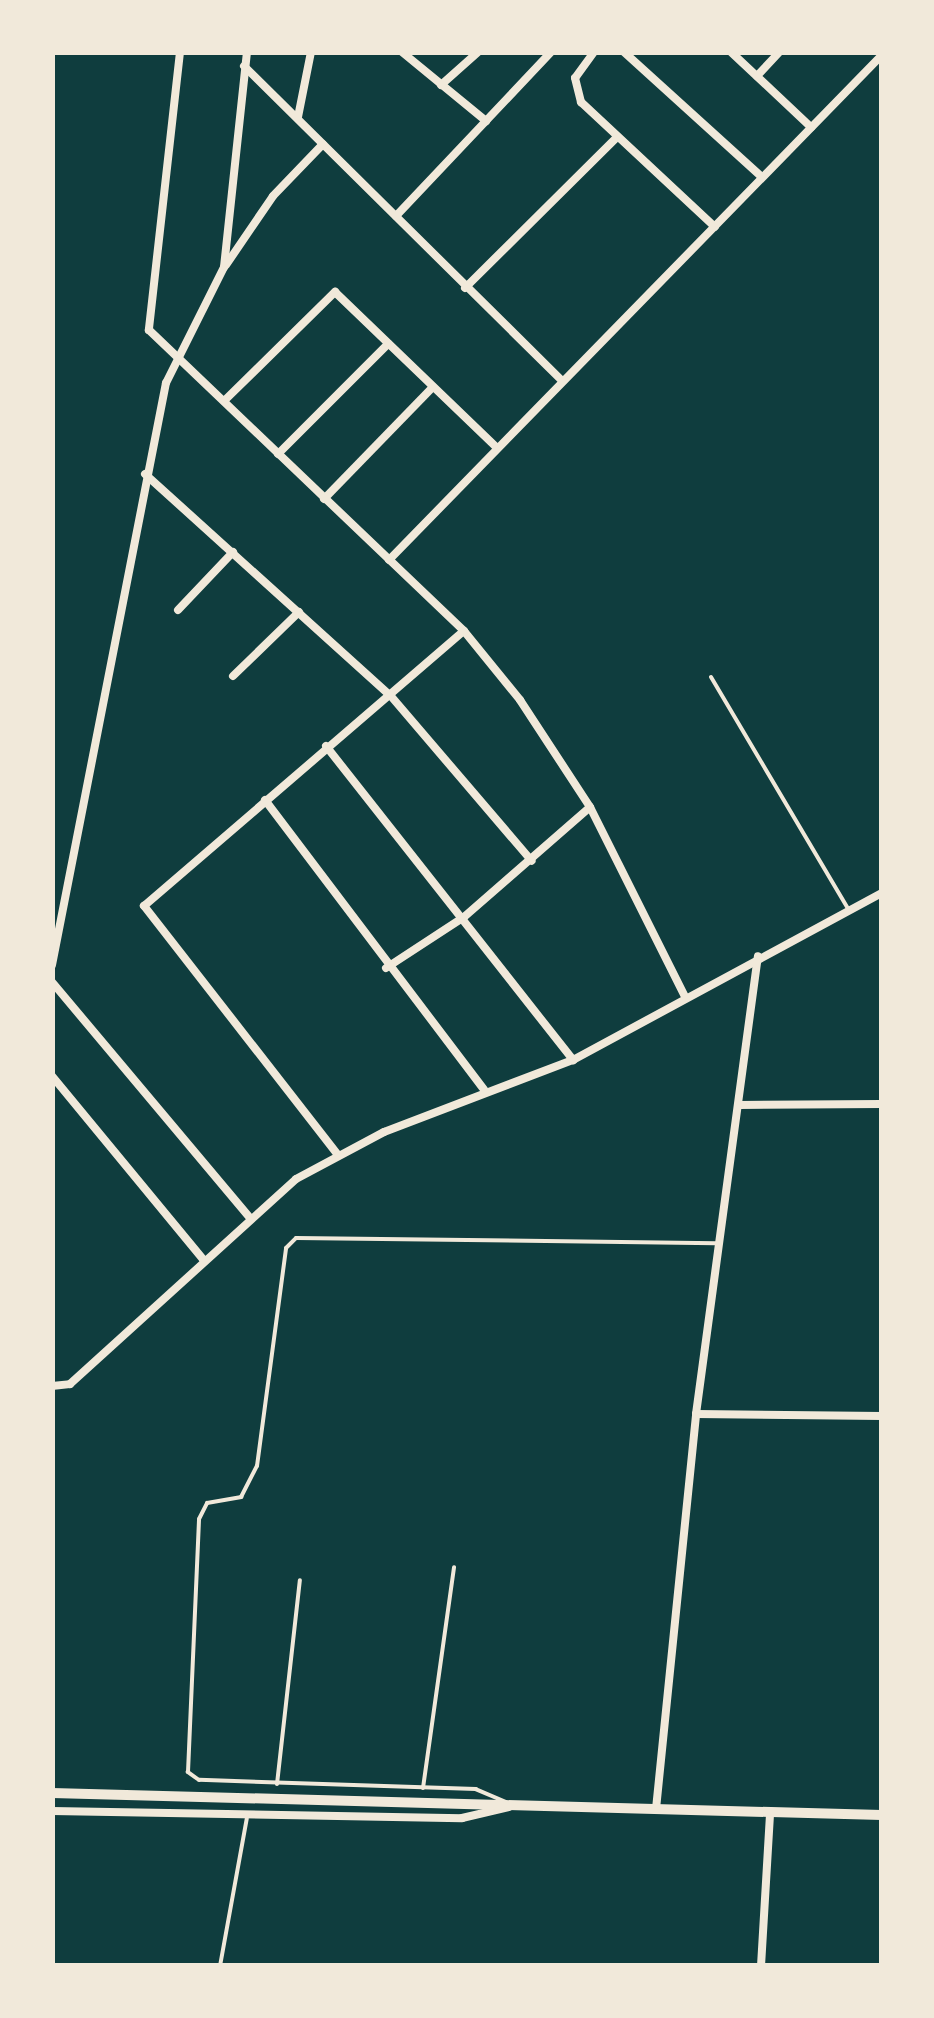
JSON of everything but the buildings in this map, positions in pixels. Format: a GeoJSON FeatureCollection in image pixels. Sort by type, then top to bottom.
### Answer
{"type":"FeatureCollection","features":[{"type":"Feature","properties":{"kind":"street"},"geometry":{"type":"LineString","coordinates":[[180,52],[148,322],[153,337],[176,354],[464,631],[547,736],[590,807],[685,997]]}},
{"type":"Feature","properties":{"kind":"street"},"geometry":{"type":"LineString","coordinates":[[224,267],[247,52]]}},
{"type":"Feature","properties":{"kind":"street"},"geometry":{"type":"LineString","coordinates":[[298,117],[311,52]]}},
{"type":"Feature","properties":{"kind":"street"},"geometry":{"type":"LineString","coordinates":[[402,52],[486,121]]}},
{"type":"Feature","properties":{"kind":"street"},"geometry":{"type":"LineString","coordinates":[[441,85],[478,52]]}},
{"type":"Feature","properties":{"kind":"street"},"geometry":{"type":"LineString","coordinates":[[396,216],[551,52]]}},
{"type":"Feature","properties":{"kind":"street"},"geometry":{"type":"LineString","coordinates":[[594,52],[578,70],[576,94],[615,139],[716,227]]}},
{"type":"Feature","properties":{"kind":"street"},"geometry":{"type":"LineString","coordinates":[[624,52],[762,176]]}},
{"type":"Feature","properties":{"kind":"street"},"geometry":{"type":"LineString","coordinates":[[730,52],[811,127]]}},
{"type":"Feature","properties":{"kind":"street"},"geometry":{"type":"LineString","coordinates":[[757,76],[780,52]]}},
{"type":"Feature","properties":{"kind":"street"},"geometry":{"type":"LineString","coordinates":[[389,560],[560,378],[716,227],[882,54]]}},
{"type":"Feature","properties":{"kind":"street"},"geometry":{"type":"LineString","coordinates":[[244,66],[560,378]]}},
{"type":"Feature","properties":{"kind":"street"},"geometry":{"type":"LineString","coordinates":[[465,288],[615,139]]}},
{"type":"Feature","properties":{"kind":"street"},"geometry":{"type":"LineString","coordinates":[[52,965],[108,697],[145,474],[176,354],[224,267],[273,196],[323,144]]}},
{"type":"Feature","properties":{"kind":"street"},"geometry":{"type":"LineString","coordinates":[[224,401],[329,293],[344,298],[431,390],[495,446]]}},
{"type":"Feature","properties":{"kind":"street"},"geometry":{"type":"LineString","coordinates":[[278,454],[388,344]]}},
{"type":"Feature","properties":{"kind":"street"},"geometry":{"type":"LineString","coordinates":[[324,499],[431,390]]}},
{"type":"Feature","properties":{"kind":"street"},"geometry":{"type":"LineString","coordinates":[[145,474],[390,695],[532,861]]}},
{"type":"Feature","properties":{"kind":"street"},"geometry":{"type":"LineString","coordinates":[[178,610],[233,552]]}},
{"type":"Feature","properties":{"kind":"street"},"geometry":{"type":"LineString","coordinates":[[233,676],[299,612]]}},
{"type":"Feature","properties":{"kind":"street"},"geometry":{"type":"LineString","coordinates":[[338,1155],[144,911],[150,897],[464,631]]}},
{"type":"Feature","properties":{"kind":"street"},"geometry":{"type":"LineString","coordinates":[[326,746],[464,917],[572,1060]]}},
{"type":"Feature","properties":{"kind":"street"},"geometry":{"type":"LineString","coordinates":[[264,800],[386,968],[484,1090]]}},
{"type":"Feature","properties":{"kind":"street"},"geometry":{"type":"LineString","coordinates":[[386,968],[464,917],[590,807]]}},
{"type":"Feature","properties":{"kind":"street"},"geometry":{"type":"LineString","coordinates":[[52,1386],[70,1384],[249,1217],[338,1155],[484,1090],[572,1060],[758,956],[882,894]]}},
{"type":"Feature","properties":{"kind":"street"},"geometry":{"type":"LineString","coordinates":[[656,1809],[696,1414],[758,956]]}},
{"type":"Feature","properties":{"kind":"street"},"geometry":{"type":"LineString","coordinates":[[52,982],[249,1217]]}},
{"type":"Feature","properties":{"kind":"street"},"geometry":{"type":"LineString","coordinates":[[52,1076],[203,1259]]}},
{"type":"Feature","properties":{"kind":"street"},"geometry":{"type":"LineString","coordinates":[[739,1105],[882,1104]]}},
{"type":"Feature","properties":{"kind":"street"},"geometry":{"type":"LineString","coordinates":[[696,1414],[882,1416]]}},
{"type":"Feature","properties":{"kind":"street"},"geometry":{"type":"LineString","coordinates":[[52,1793],[770,1815],[882,1814]]}},
{"type":"Feature","properties":{"kind":"street"},"geometry":{"type":"LineString","coordinates":[[52,1811],[474,1818],[513,1805]]}},
{"type":"Feature","properties":{"kind":"street"},"geometry":{"type":"LineString","coordinates":[[762,1966],[770,1815]]}},
{"type":"Feature","properties":{"kind":"lane"},"geometry":{"type":"LineString","coordinates":[[711,677],[848,909]]}},
{"type":"Feature","properties":{"kind":"lane"},"geometry":{"type":"LineString","coordinates":[[513,1805],[476,1790],[199,1780],[188,1772],[200,1520],[207,1502],[241,1497],[257,1466],[290,1242],[720,1244]]}},
{"type":"Feature","properties":{"kind":"lane"},"geometry":{"type":"LineString","coordinates":[[423,1788],[454,1566]]}},
{"type":"Feature","properties":{"kind":"lane"},"geometry":{"type":"LineString","coordinates":[[277,1784],[300,1580]]}},
{"type":"Feature","properties":{"kind":"lane"},"geometry":{"type":"LineString","coordinates":[[220,1966],[248,1813]]}}]}
